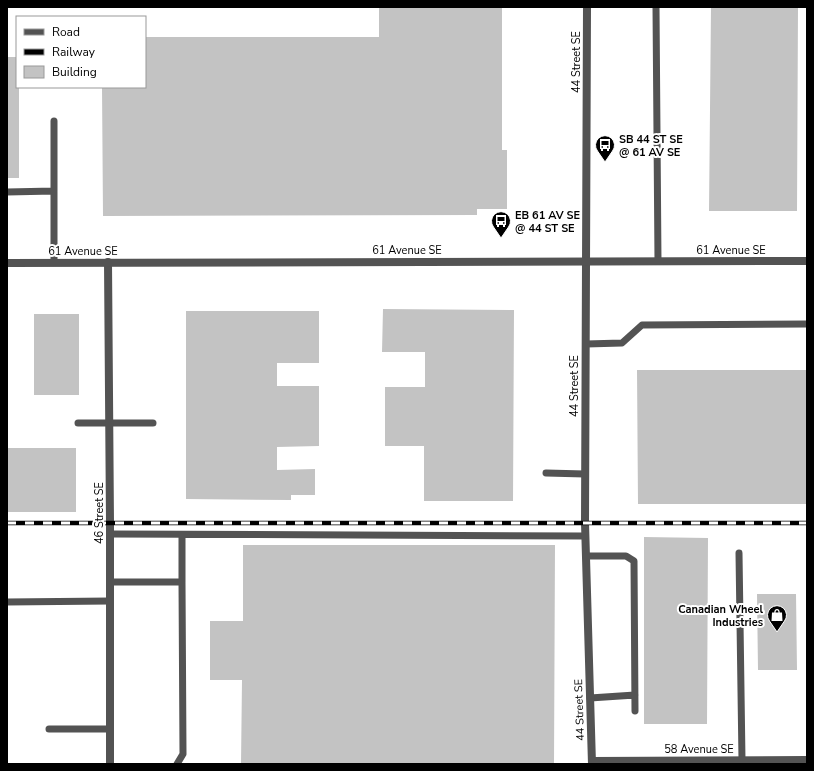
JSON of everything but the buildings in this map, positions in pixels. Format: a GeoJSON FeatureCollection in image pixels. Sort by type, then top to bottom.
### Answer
{"type":"FeatureCollection","features":[{"type":"Feature","properties":{"kind":"street","name":"44 Street SE"},"geometry":{"type":"LineString","coordinates":[[587,7],[585,536],[592,763]]}},
{"type":"Feature","properties":{"kind":"street","name":"61 Avenue SE"},"geometry":{"type":"LineString","coordinates":[[7,262],[807,261]]}},
{"type":"Feature","properties":{"kind":"street","name":"46 Street SE"},"geometry":{"type":"LineString","coordinates":[[108,262],[110,764]]}},
{"type":"Feature","properties":{"kind":"street","name":"58 Avenue SE"},"geometry":{"type":"LineString","coordinates":[[592,763],[807,760]]}},
{"type":"Feature","properties":{"kind":"lane"},"geometry":{"type":"LineString","coordinates":[[656,7],[658,261]]}},
{"type":"Feature","properties":{"kind":"lane"},"geometry":{"type":"LineString","coordinates":[[54,121],[54,262]]}},
{"type":"Feature","properties":{"kind":"lane"},"geometry":{"type":"LineString","coordinates":[[7,192],[54,191]]}},
{"type":"Feature","properties":{"kind":"lane"},"geometry":{"type":"LineString","coordinates":[[586,344],[622,343],[642,325],[807,324]]}},
{"type":"Feature","properties":{"kind":"lane"},"geometry":{"type":"LineString","coordinates":[[78,423],[153,423]]}},
{"type":"Feature","properties":{"kind":"lane"},"geometry":{"type":"LineString","coordinates":[[546,473],[585,474]]}},
{"type":"Feature","properties":{"kind":"lane"},"geometry":{"type":"LineString","coordinates":[[110,534],[585,536]]}},
{"type":"Feature","properties":{"kind":"lane"},"geometry":{"type":"LineString","coordinates":[[177,764],[183,754],[182,535]]}},
{"type":"Feature","properties":{"kind":"lane"},"geometry":{"type":"LineString","coordinates":[[739,553],[742,760]]}},
{"type":"Feature","properties":{"kind":"lane"},"geometry":{"type":"LineString","coordinates":[[586,556],[626,556],[634,561],[635,711]]}},
{"type":"Feature","properties":{"kind":"lane"},"geometry":{"type":"LineString","coordinates":[[110,582],[182,582]]}},
{"type":"Feature","properties":{"kind":"lane"},"geometry":{"type":"LineString","coordinates":[[7,602],[110,601]]}},
{"type":"Feature","properties":{"kind":"lane"},"geometry":{"type":"LineString","coordinates":[[590,698],[635,695]]}},
{"type":"Feature","properties":{"kind":"lane"},"geometry":{"type":"LineString","coordinates":[[50,729],[110,729]]}},
{"type":"Feature","properties":{"kind":"railway"},"geometry":{"type":"LineString","coordinates":[[7,523],[807,523]]}},
{"type":"Feature","properties":{"kind":"place","name":"SB 44 ST SE @ 61 AV SE"},"geometry":{"type":"Point","coordinates":[605,162]}},
{"type":"Feature","properties":{"kind":"place","name":"EB 61 AV SE @ 44 ST SE"},"geometry":{"type":"Point","coordinates":[501,238]}},
{"type":"Feature","properties":{"kind":"place","name":"Canadian Wheel Industries"},"geometry":{"type":"Point","coordinates":[777,632]}}]}
